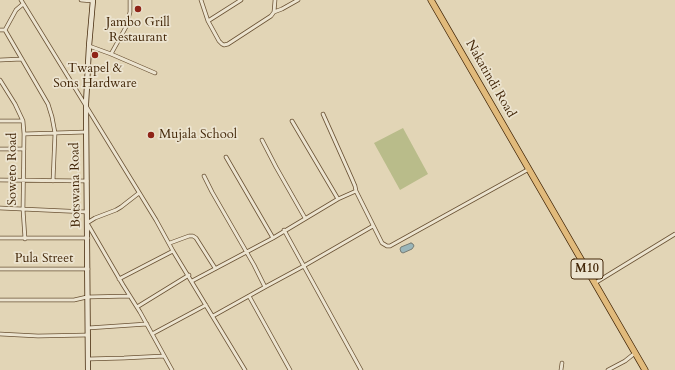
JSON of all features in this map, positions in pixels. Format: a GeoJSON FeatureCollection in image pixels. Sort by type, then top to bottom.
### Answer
{"type":"FeatureCollection","features":[{"type":"Feature","properties":{"kind":"highway","name":"Nakatindi Road"},"geometry":{"type":"LineString","coordinates":[[431,0],[529,169]]}},
{"type":"Feature","properties":{"kind":"highway","name":"M10"},"geometry":{"type":"LineString","coordinates":[[529,169],[646,370]]}},
{"type":"Feature","properties":{"kind":"street"},"geometry":{"type":"LineString","coordinates":[[21,0],[170,243],[173,251],[192,280],[243,369]]}},
{"type":"Feature","properties":{"kind":"street"},"geometry":{"type":"LineString","coordinates":[[81,0],[93,0]]}},
{"type":"Feature","properties":{"kind":"street","name":"Botswana Road"},"geometry":{"type":"LineString","coordinates":[[88,370],[86,104],[93,0]]}},
{"type":"Feature","properties":{"kind":"street"},"geometry":{"type":"LineString","coordinates":[[111,54],[126,27],[130,12],[130,0]]}},
{"type":"Feature","properties":{"kind":"street"},"geometry":{"type":"LineString","coordinates":[[201,0],[208,21],[219,41],[224,45],[228,44],[271,16],[274,12],[298,0]]}},
{"type":"Feature","properties":{"kind":"street"},"geometry":{"type":"LineString","coordinates":[[208,21],[241,0]]}},
{"type":"Feature","properties":{"kind":"street"},"geometry":{"type":"LineString","coordinates":[[274,12],[275,0]]}},
{"type":"Feature","properties":{"kind":"street"},"geometry":{"type":"LineString","coordinates":[[5,30],[16,10],[23,4]]}},
{"type":"Feature","properties":{"kind":"street"},"geometry":{"type":"LineString","coordinates":[[0,30],[5,30]]}},
{"type":"Feature","properties":{"kind":"street"},"geometry":{"type":"LineString","coordinates":[[5,30],[48,104],[52,117],[54,134],[53,181]]}},
{"type":"Feature","properties":{"kind":"street"},"geometry":{"type":"LineString","coordinates":[[89,46],[155,73]]}},
{"type":"Feature","properties":{"kind":"street"},"geometry":{"type":"LineString","coordinates":[[0,60],[22,59]]}},
{"type":"Feature","properties":{"kind":"street","name":"Soweto Road"},"geometry":{"type":"LineString","coordinates":[[0,80],[15,104],[23,121],[23,209],[25,239]]}},
{"type":"Feature","properties":{"kind":"street"},"geometry":{"type":"LineString","coordinates":[[0,89],[6,89]]}},
{"type":"Feature","properties":{"kind":"street"},"geometry":{"type":"LineString","coordinates":[[323,114],[356,191],[382,243],[387,246],[390,246],[529,169]]}},
{"type":"Feature","properties":{"kind":"street"},"geometry":{"type":"LineString","coordinates":[[0,121],[23,121]]}},
{"type":"Feature","properties":{"kind":"street"},"geometry":{"type":"LineString","coordinates":[[292,121],[338,199]]}},
{"type":"Feature","properties":{"kind":"street"},"geometry":{"type":"LineString","coordinates":[[24,134],[86,132]]}},
{"type":"Feature","properties":{"kind":"street"},"geometry":{"type":"LineString","coordinates":[[262,140],[306,218]]}},
{"type":"Feature","properties":{"kind":"street"},"geometry":{"type":"LineString","coordinates":[[0,150],[24,149]]}},
{"type":"Feature","properties":{"kind":"street"},"geometry":{"type":"LineString","coordinates":[[226,157],[273,238]]}},
{"type":"Feature","properties":{"kind":"street"},"geometry":{"type":"LineString","coordinates":[[204,176],[265,286]]}},
{"type":"Feature","properties":{"kind":"street"},"geometry":{"type":"LineString","coordinates":[[0,180],[87,181]]}},
{"type":"Feature","properties":{"kind":"street"},"geometry":{"type":"LineString","coordinates":[[192,280],[273,238],[284,230],[338,199],[356,191]]}},
{"type":"Feature","properties":{"kind":"street"},"geometry":{"type":"LineString","coordinates":[[139,193],[116,210],[87,222],[147,324],[172,370]]}},
{"type":"Feature","properties":{"kind":"street"},"geometry":{"type":"LineString","coordinates":[[0,208],[87,212]]}},
{"type":"Feature","properties":{"kind":"street"},"geometry":{"type":"LineString","coordinates":[[213,316],[373,226]]}},
{"type":"Feature","properties":{"kind":"street"},"geometry":{"type":"LineString","coordinates":[[284,230],[361,370]]}},
{"type":"Feature","properties":{"kind":"street"},"geometry":{"type":"LineString","coordinates":[[595,283],[675,234]]}},
{"type":"Feature","properties":{"kind":"street"},"geometry":{"type":"LineString","coordinates":[[170,243],[193,236],[196,238],[215,268]]}},
{"type":"Feature","properties":{"kind":"street"},"geometry":{"type":"LineString","coordinates":[[0,238],[88,238]]}},
{"type":"Feature","properties":{"kind":"street"},"geometry":{"type":"LineString","coordinates":[[120,279],[173,251]]}},
{"type":"Feature","properties":{"kind":"street","name":"Pula Street"},"geometry":{"type":"LineString","coordinates":[[0,269],[88,269]]}},
{"type":"Feature","properties":{"kind":"street"},"geometry":{"type":"LineString","coordinates":[[137,307],[189,275]]}},
{"type":"Feature","properties":{"kind":"street"},"geometry":{"type":"LineString","coordinates":[[0,300],[74,300],[88,297],[130,296]]}},
{"type":"Feature","properties":{"kind":"street"},"geometry":{"type":"LineString","coordinates":[[248,296],[290,370]]}},
{"type":"Feature","properties":{"kind":"street"},"geometry":{"type":"LineString","coordinates":[[152,334],[206,305]]}},
{"type":"Feature","properties":{"kind":"street"},"geometry":{"type":"LineString","coordinates":[[88,328],[147,324]]}},
{"type":"Feature","properties":{"kind":"street"},"geometry":{"type":"LineString","coordinates":[[0,334],[38,336],[88,335]]}},
{"type":"Feature","properties":{"kind":"street"},"geometry":{"type":"LineString","coordinates":[[608,370],[620,364],[635,353]]}},
{"type":"Feature","properties":{"kind":"street"},"geometry":{"type":"LineString","coordinates":[[88,359],[164,356]]}},
{"type":"Feature","properties":{"kind":"street"},"geometry":{"type":"LineString","coordinates":[[561,370],[562,363]]}},
{"type":"Feature","properties":{"kind":"green space"},"geometry":{"type":"Polygon","coordinates":[[[403,128],[428,174],[400,190],[374,143],[403,128]]]}},
{"type":"Feature","properties":{"kind":"water"},"geometry":{"type":"Polygon","coordinates":[[[411,243],[414,246],[412,249],[403,253],[401,252],[401,247],[411,243]]]}},
{"type":"Feature","properties":{"kind":"place","name":"Jambo Grill Restaurant"},"geometry":{"type":"Point","coordinates":[138,9]}},
{"type":"Feature","properties":{"kind":"place","name":"Twapel & Sons Hardware"},"geometry":{"type":"Point","coordinates":[95,55]}},
{"type":"Feature","properties":{"kind":"place","name":"Mujala School"},"geometry":{"type":"Point","coordinates":[151,135]}}]}
